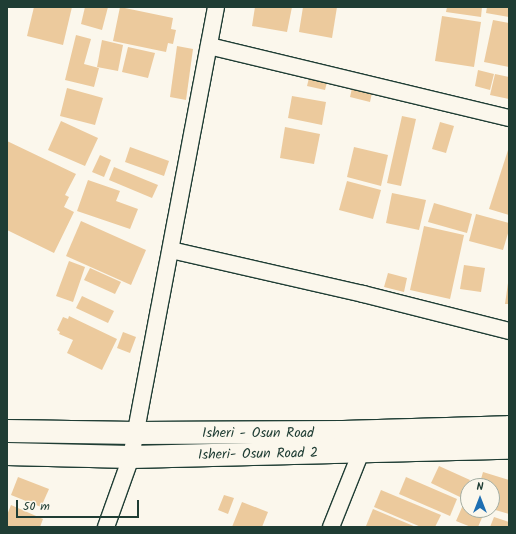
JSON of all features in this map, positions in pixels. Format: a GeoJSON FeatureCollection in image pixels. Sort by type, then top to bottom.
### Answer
{"type":"FeatureCollection","features":[{"type":"Feature","properties":{"kind":"main road","name":"Isheri - Osun Road"},"geometry":{"type":"LineString","coordinates":[[7,431],[136,433],[344,432],[509,427]]}},
{"type":"Feature","properties":{"kind":"main road","name":"Isheri- Osun Road 2"},"geometry":{"type":"LineString","coordinates":[[7,454],[131,457],[509,448]]}},
{"type":"Feature","properties":{"kind":"street"},"geometry":{"type":"LineString","coordinates":[[106,527],[131,457],[216,7]]}},
{"type":"Feature","properties":{"kind":"street"},"geometry":{"type":"LineString","coordinates":[[209,46],[509,118]]}},
{"type":"Feature","properties":{"kind":"street"},"geometry":{"type":"LineString","coordinates":[[171,250],[363,294],[509,331]]}},
{"type":"Feature","properties":{"kind":"street"},"geometry":{"type":"LineString","coordinates":[[331,527],[361,452]]}},
{"type":"Feature","properties":{"kind":"building"},"geometry":{"type":"Polygon","coordinates":[[[34,7],[72,7],[63,45],[27,36],[34,7]]]}},
{"type":"Feature","properties":{"kind":"building"},"geometry":{"type":"Polygon","coordinates":[[[85,7],[108,7],[102,30],[81,24],[85,7]]]}},
{"type":"Feature","properties":{"kind":"building"},"geometry":{"type":"Polygon","coordinates":[[[120,7],[173,18],[171,29],[176,30],[173,44],[168,43],[166,52],[113,41],[120,7]]]}},
{"type":"Feature","properties":{"kind":"building"},"geometry":{"type":"Polygon","coordinates":[[[255,7],[292,7],[287,32],[252,26],[255,7]]]}},
{"type":"Feature","properties":{"kind":"building"},"geometry":{"type":"Polygon","coordinates":[[[303,7],[337,7],[332,38],[299,32],[303,7]]]}},
{"type":"Feature","properties":{"kind":"building"},"geometry":{"type":"Polygon","coordinates":[[[447,7],[482,7],[481,17],[446,12],[447,7]]]}},
{"type":"Feature","properties":{"kind":"building"},"geometry":{"type":"Polygon","coordinates":[[[487,7],[509,7],[509,17],[486,13],[487,7]]]}},
{"type":"Feature","properties":{"kind":"building"},"geometry":{"type":"Polygon","coordinates":[[[442,16],[481,22],[474,67],[435,61],[442,16]]]}},
{"type":"Feature","properties":{"kind":"building"},"geometry":{"type":"Polygon","coordinates":[[[493,20],[509,23],[509,67],[484,62],[493,20]]]}},
{"type":"Feature","properties":{"kind":"building"},"geometry":{"type":"Polygon","coordinates":[[[76,35],[91,39],[84,64],[99,68],[94,87],[65,80],[76,35]]]}},
{"type":"Feature","properties":{"kind":"building"},"geometry":{"type":"Polygon","coordinates":[[[102,40],[123,45],[118,71],[97,67],[102,40]]]}},
{"type":"Feature","properties":{"kind":"building"},"geometry":{"type":"Polygon","coordinates":[[[177,46],[193,49],[186,100],[170,97],[177,46]]]}},
{"type":"Feature","properties":{"kind":"building"},"geometry":{"type":"Polygon","coordinates":[[[128,47],[155,53],[148,78],[122,72],[128,47]]]}},
{"type":"Feature","properties":{"kind":"building"},"geometry":{"type":"Polygon","coordinates":[[[478,70],[494,74],[490,90],[475,86],[478,70]]]}},
{"type":"Feature","properties":{"kind":"building"},"geometry":{"type":"Polygon","coordinates":[[[310,74],[328,78],[325,90],[307,86],[310,74]]]}},
{"type":"Feature","properties":{"kind":"building"},"geometry":{"type":"Polygon","coordinates":[[[495,74],[509,77],[509,99],[490,95],[495,74]]]}},
{"type":"Feature","properties":{"kind":"building"},"geometry":{"type":"Polygon","coordinates":[[[353,84],[373,88],[370,102],[350,97],[353,84]]]}},
{"type":"Feature","properties":{"kind":"building"},"geometry":{"type":"Polygon","coordinates":[[[67,88],[103,98],[95,125],[60,116],[67,88]]]}},
{"type":"Feature","properties":{"kind":"building"},"geometry":{"type":"Polygon","coordinates":[[[292,96],[326,102],[322,125],[288,118],[292,96]]]}},
{"type":"Feature","properties":{"kind":"building"},"geometry":{"type":"Polygon","coordinates":[[[402,116],[416,119],[401,186],[387,183],[402,116]]]}},
{"type":"Feature","properties":{"kind":"building"},"geometry":{"type":"Polygon","coordinates":[[[61,121],[98,138],[85,166],[48,150],[61,121]]]}},
{"type":"Feature","properties":{"kind":"building"},"geometry":{"type":"Polygon","coordinates":[[[440,122],[454,126],[446,153],[432,149],[440,122]]]}},
{"type":"Feature","properties":{"kind":"building"},"geometry":{"type":"Polygon","coordinates":[[[285,127],[320,134],[314,164],[280,158],[285,127]]]}},
{"type":"Feature","properties":{"kind":"building"},"geometry":{"type":"Polygon","coordinates":[[[7,141],[76,174],[65,195],[69,197],[64,207],[74,212],[54,253],[7,230],[7,141]]]}},
{"type":"Feature","properties":{"kind":"building"},"geometry":{"type":"Polygon","coordinates":[[[130,147],[169,161],[164,176],[125,162],[130,147]]]}},
{"type":"Feature","properties":{"kind":"building"},"geometry":{"type":"Polygon","coordinates":[[[354,147],[388,155],[381,186],[347,177],[354,147]]]}},
{"type":"Feature","properties":{"kind":"building"},"geometry":{"type":"Polygon","coordinates":[[[509,147],[509,215],[489,209],[509,147]]]}},
{"type":"Feature","properties":{"kind":"building"},"geometry":{"type":"Polygon","coordinates":[[[100,155],[111,160],[104,177],[92,172],[100,155]]]}},
{"type":"Feature","properties":{"kind":"building"},"geometry":{"type":"Polygon","coordinates":[[[114,167],[158,185],[152,198],[109,180],[114,167]]]}},
{"type":"Feature","properties":{"kind":"building"},"geometry":{"type":"Polygon","coordinates":[[[88,180],[120,191],[116,201],[138,209],[130,229],[77,211],[88,180]]]}},
{"type":"Feature","properties":{"kind":"building"},"geometry":{"type":"Polygon","coordinates":[[[347,181],[381,190],[373,219],[339,210],[347,181]]]}},
{"type":"Feature","properties":{"kind":"building"},"geometry":{"type":"Polygon","coordinates":[[[392,193],[426,200],[419,230],[386,223],[392,193]]]}},
{"type":"Feature","properties":{"kind":"building"},"geometry":{"type":"Polygon","coordinates":[[[434,203],[472,214],[467,233],[428,222],[434,203]]]}},
{"type":"Feature","properties":{"kind":"building"},"geometry":{"type":"Polygon","coordinates":[[[476,214],[509,223],[509,230],[503,250],[469,241],[476,214]]]}},
{"type":"Feature","properties":{"kind":"building"},"geometry":{"type":"Polygon","coordinates":[[[81,221],[146,250],[131,285],[66,256],[81,221]]]}},
{"type":"Feature","properties":{"kind":"building"},"geometry":{"type":"Polygon","coordinates":[[[424,226],[464,235],[450,299],[410,290],[424,226]]]}},
{"type":"Feature","properties":{"kind":"building"},"geometry":{"type":"Polygon","coordinates":[[[69,261],[85,267],[73,302],[56,296],[69,261]]]}},
{"type":"Feature","properties":{"kind":"building"},"geometry":{"type":"Polygon","coordinates":[[[464,265],[485,268],[481,292],[460,289],[464,265]]]}},
{"type":"Feature","properties":{"kind":"building"},"geometry":{"type":"Polygon","coordinates":[[[90,268],[121,282],[115,294],[84,280],[90,268]]]}},
{"type":"Feature","properties":{"kind":"building"},"geometry":{"type":"Polygon","coordinates":[[[388,273],[407,278],[404,292],[384,287],[388,273]]]}},
{"type":"Feature","properties":{"kind":"building"},"geometry":{"type":"Polygon","coordinates":[[[508,283],[509,304],[505,304],[508,283]]]}},
{"type":"Feature","properties":{"kind":"building"},"geometry":{"type":"Polygon","coordinates":[[[82,296],[114,311],[108,323],[76,308],[82,296]]]}},
{"type":"Feature","properties":{"kind":"building"},"geometry":{"type":"Polygon","coordinates":[[[69,316],[117,339],[102,370],[67,353],[73,340],[59,334],[60,332],[57,330],[63,317],[68,319],[69,316]]]}},
{"type":"Feature","properties":{"kind":"building"},"geometry":{"type":"Polygon","coordinates":[[[123,332],[136,337],[130,353],[117,348],[123,332]]]}},
{"type":"Feature","properties":{"kind":"building"},"geometry":{"type":"Polygon","coordinates":[[[439,466],[466,478],[460,478],[460,497],[431,483],[439,466]]]}},
{"type":"Feature","properties":{"kind":"building"},"geometry":{"type":"Polygon","coordinates":[[[483,472],[509,480],[509,514],[500,511],[500,478],[481,478],[483,472]]]}},
{"type":"Feature","properties":{"kind":"building"},"geometry":{"type":"Polygon","coordinates":[[[18,477],[49,489],[41,507],[11,495],[18,477]]]}},
{"type":"Feature","properties":{"kind":"building"},"geometry":{"type":"Polygon","coordinates":[[[406,477],[457,499],[450,516],[399,494],[406,477]]]}},
{"type":"Feature","properties":{"kind":"building"},"geometry":{"type":"Polygon","coordinates":[[[381,490],[441,515],[435,527],[421,527],[374,507],[381,490]]]}},
{"type":"Feature","properties":{"kind":"building"},"geometry":{"type":"Polygon","coordinates":[[[224,495],[234,498],[228,514],[218,510],[224,495]]]}},
{"type":"Feature","properties":{"kind":"building"},"geometry":{"type":"Polygon","coordinates":[[[242,502],[268,512],[262,527],[232,527],[242,502]]]}},
{"type":"Feature","properties":{"kind":"building"},"geometry":{"type":"Polygon","coordinates":[[[11,505],[43,519],[40,527],[7,527],[7,515],[11,505]]]}},
{"type":"Feature","properties":{"kind":"building"},"geometry":{"type":"Polygon","coordinates":[[[373,509],[416,527],[366,526],[373,509]]]}},
{"type":"Feature","properties":{"kind":"building"},"geometry":{"type":"Polygon","coordinates":[[[460,512],[460,518],[482,518],[478,527],[471,527],[456,521],[460,512]]]}},
{"type":"Feature","properties":{"kind":"building"},"geometry":{"type":"Polygon","coordinates":[[[494,518],[509,522],[509,527],[490,527],[494,518]]]}}]}
